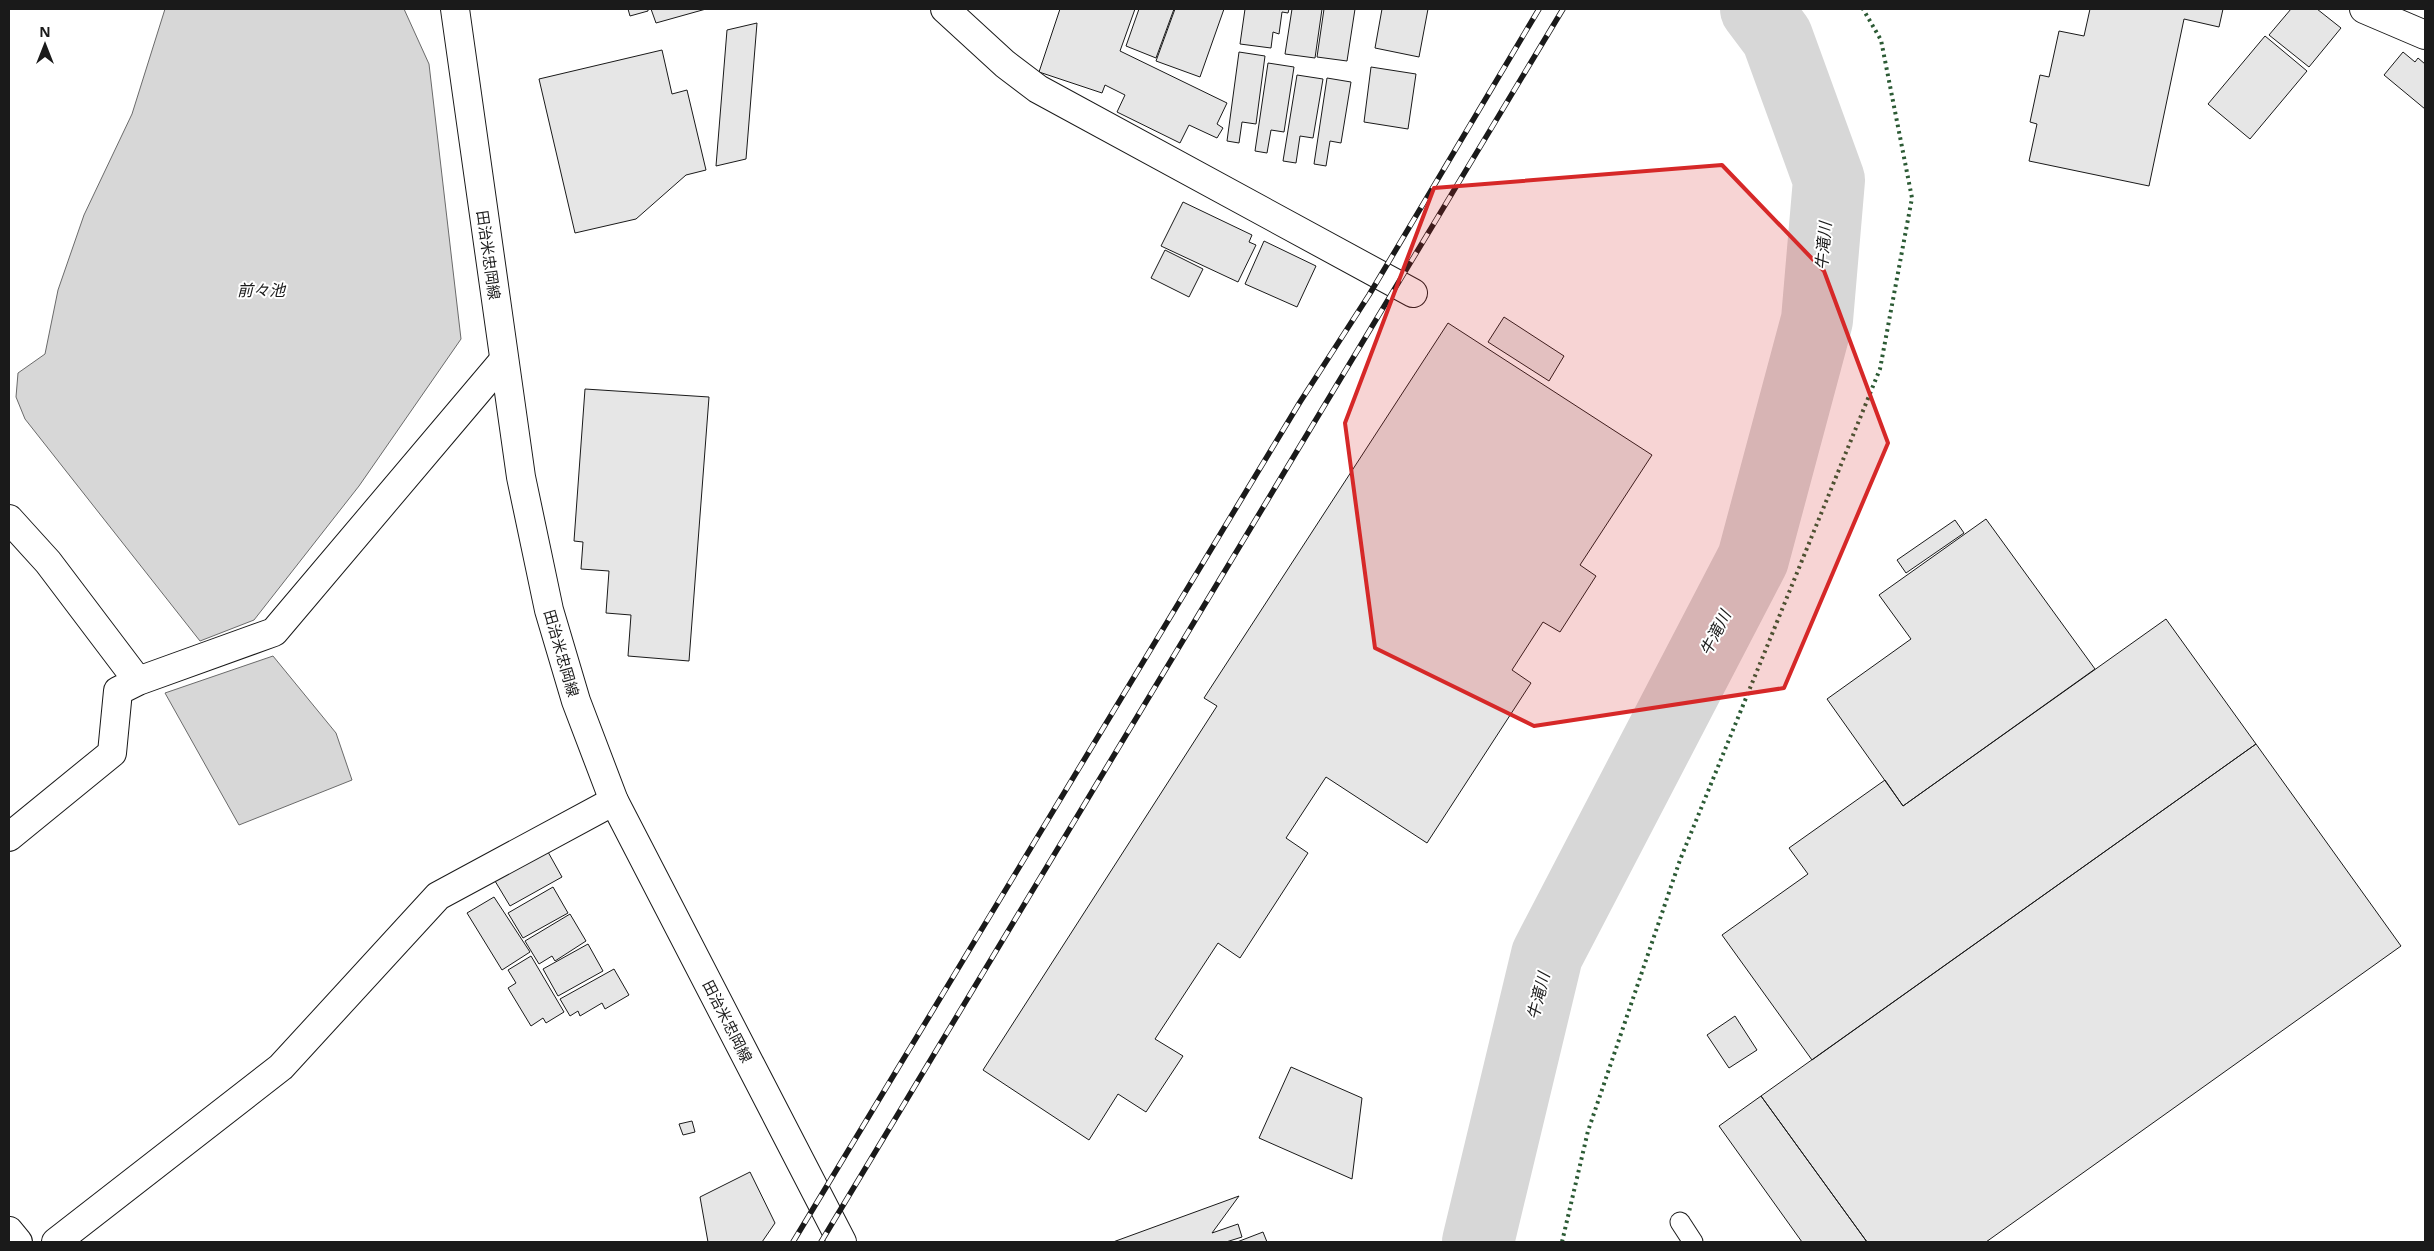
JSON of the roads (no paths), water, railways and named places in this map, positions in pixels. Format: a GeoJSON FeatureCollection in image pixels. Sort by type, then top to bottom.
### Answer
{"type":"FeatureCollection","features":[{"type":"Feature","properties":{"kind":"street","name":"田治米忠岡線"},"geometry":{"type":"LineString","coordinates":[[455,9],[521,477],[548,610],[576,701],[614,801],[842,1242]]}},
{"type":"Feature","properties":{"kind":"street"},"geometry":{"type":"LineString","coordinates":[[945,9],[1005,64],[1038,89],[1413,293]]}},
{"type":"Feature","properties":{"kind":"street"},"geometry":{"type":"LineString","coordinates":[[2364,9],[2425,35]]}},
{"type":"Feature","properties":{"kind":"street"},"geometry":{"type":"LineString","coordinates":[[9,837],[112,753],[118,691],[138,681],[274,632],[504,360]]}},
{"type":"Feature","properties":{"kind":"street"},"geometry":{"type":"LineString","coordinates":[[9,519],[48,562],[138,681]]}},
{"type":"Feature","properties":{"kind":"street"},"geometry":{"type":"LineString","coordinates":[[56,1242],[281,1067],[438,896],[614,801]]}},
{"type":"Feature","properties":{"kind":"street"},"geometry":{"type":"LineString","coordinates":[[9,1231],[18,1242]]}},
{"type":"Feature","properties":{"kind":"lane"},"geometry":{"type":"LineString","coordinates":[[1680,1222],[1693,1242]]}},
{"type":"Feature","properties":{"kind":"water","name":"前々池"},"geometry":{"type":"Polygon","coordinates":[[[165,9],[404,9],[429,64],[461,339],[359,486],[254,620],[200,641],[25,419],[16,397],[18,373],[45,354],[58,290],[84,215],[132,114],[165,9]]]}},
{"type":"Feature","properties":{"kind":"water"},"geometry":{"type":"Polygon","coordinates":[[[273,656],[336,733],[352,780],[239,825],[165,693],[273,656]]]}},
{"type":"Feature","properties":{"kind":"waterway","name":"牛滝川"},"geometry":{"type":"LineString","coordinates":[[1478,1242],[1547,955],[1753,559],[1817,320],[1829,180],[1777,37],[1756,9]]}},
{"type":"Feature","properties":{"kind":"railway"},"geometry":{"type":"LineString","coordinates":[[793,1242],[1300,402],[1369,295],[1539,9]]}},
{"type":"Feature","properties":{"kind":"railway"},"geometry":{"type":"LineString","coordinates":[[821,1242],[1563,9]]}}]}
